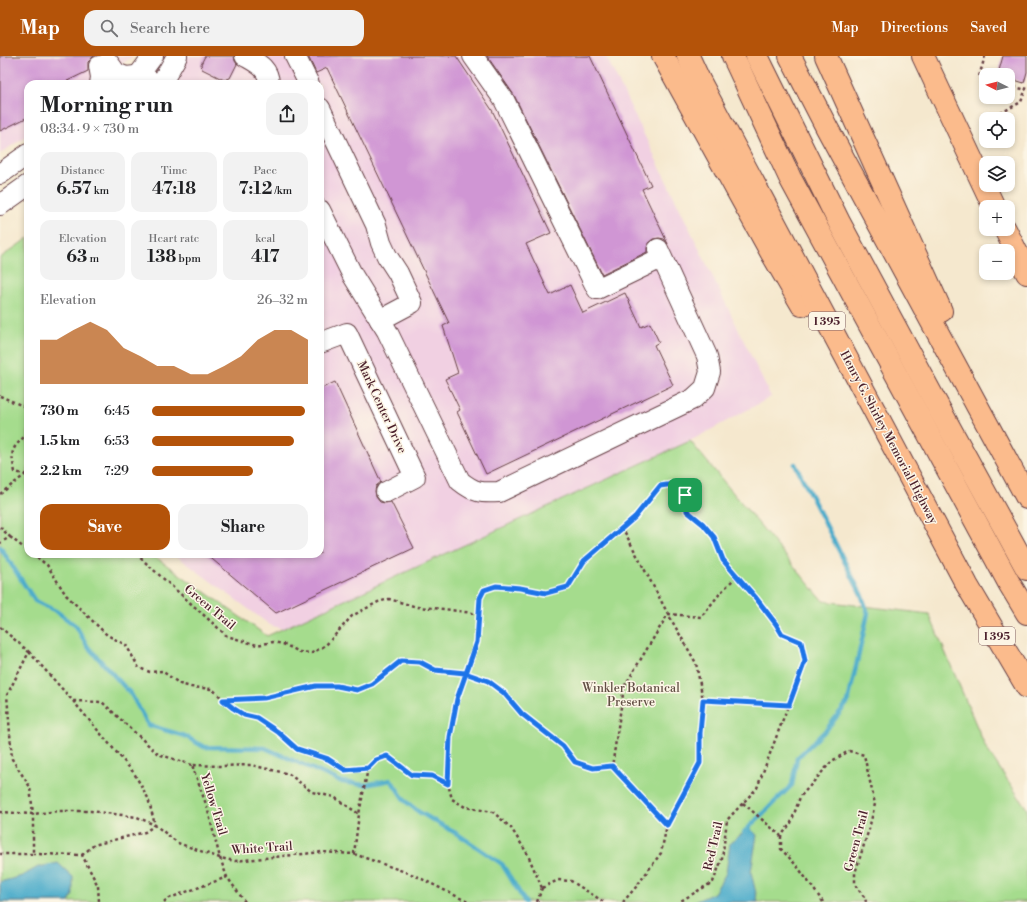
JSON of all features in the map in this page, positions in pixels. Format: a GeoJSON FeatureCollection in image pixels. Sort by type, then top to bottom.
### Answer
{"type":"FeatureCollection","features":[{"type":"Feature","properties":{"kind":"main road"},"geometry":{"type":"LineString","coordinates":[[663,56],[771,252],[967,585]]}},
{"type":"Feature","properties":{"kind":"main road","name":"Henry G. Shirley Memorial Highway"},"geometry":{"type":"LineString","coordinates":[[688,56],[700,82],[967,585],[1027,687]]}},
{"type":"Feature","properties":{"kind":"main road"},"geometry":{"type":"LineString","coordinates":[[733,56],[790,178],[1009,583],[1027,613]]}},
{"type":"Feature","properties":{"kind":"main road"},"geometry":{"type":"LineString","coordinates":[[757,56],[840,224],[1027,569]]}},
{"type":"Feature","properties":{"kind":"main road"},"geometry":{"type":"LineString","coordinates":[[790,56],[830,135],[1022,490]]}},
{"type":"Feature","properties":{"kind":"main road"},"geometry":{"type":"LineString","coordinates":[[826,56],[1022,490]]}},
{"type":"Feature","properties":{"kind":"main road"},"geometry":{"type":"LineString","coordinates":[[923,56],[991,200]]}},
{"type":"Feature","properties":{"kind":"main road"},"geometry":{"type":"LineString","coordinates":[[1008,236],[1027,273]]}},
{"type":"Feature","properties":{"kind":"street"},"geometry":{"type":"LineString","coordinates":[[102,70],[116,73],[134,80],[153,56]]}},
{"type":"Feature","properties":{"kind":"street"},"geometry":{"type":"LineString","coordinates":[[163,80],[177,56]]}},
{"type":"Feature","properties":{"kind":"street"},"geometry":{"type":"LineString","coordinates":[[245,56],[263,66],[269,80]]}},
{"type":"Feature","properties":{"kind":"street"},"geometry":{"type":"LineString","coordinates":[[295,56],[307,80]]}},
{"type":"Feature","properties":{"kind":"street"},"geometry":{"type":"LineString","coordinates":[[324,218],[353,276],[387,331],[460,481],[470,489],[484,493],[499,492],[693,399],[705,388],[710,372],[707,356],[660,254],[597,289],[504,100],[473,56]]}},
{"type":"Feature","properties":{"kind":"street"},"geometry":{"type":"LineString","coordinates":[[324,116],[376,225],[381,243],[387,256],[398,272],[412,303],[380,320]]}},
{"type":"Feature","properties":{"kind":"street"},"geometry":{"type":"LineString","coordinates":[[0,174],[24,157]]}},
{"type":"Feature","properties":{"kind":"street"},"geometry":{"type":"LineString","coordinates":[[0,205],[24,189]]}},
{"type":"Feature","properties":{"kind":"street","name":"Mark Center Drive"},"geometry":{"type":"LineString","coordinates":[[324,342],[347,333],[415,477],[386,492]]}},
{"type":"Feature","properties":{"kind":"path"},"geometry":{"type":"LineString","coordinates":[[982,68],[985,56]]}},
{"type":"Feature","properties":{"kind":"path"},"geometry":{"type":"LineString","coordinates":[[1003,112],[1021,102],[1026,88],[1015,86]]}},
{"type":"Feature","properties":{"kind":"path"},"geometry":{"type":"LineString","coordinates":[[0,396],[24,407]]}},
{"type":"Feature","properties":{"kind":"path"},"geometry":{"type":"LineString","coordinates":[[24,437],[16,445],[11,454],[15,472],[24,474]]}},
{"type":"Feature","properties":{"kind":"path"},"geometry":{"type":"LineString","coordinates":[[0,494],[24,476]]}},
{"type":"Feature","properties":{"kind":"path"},"geometry":{"type":"LineString","coordinates":[[542,888],[527,853],[511,828],[493,812],[465,807],[452,799],[448,784],[450,737],[457,699],[477,642],[480,598],[484,590],[496,586],[520,588],[546,593],[568,587],[584,561],[635,517],[660,486],[674,484],[685,495],[687,511],[703,524],[714,537],[723,560],[737,576],[722,591],[701,617],[668,614]]}},
{"type":"Feature","properties":{"kind":"path"},"geometry":{"type":"LineString","coordinates":[[0,527],[10,538],[24,548]]}},
{"type":"Feature","properties":{"kind":"path"},"geometry":{"type":"LineString","coordinates":[[622,527],[696,663],[703,700],[700,733],[700,763],[667,825],[661,853],[623,902]]}},
{"type":"Feature","properties":{"kind":"path"},"geometry":{"type":"LineString","coordinates":[[0,543],[10,538]]}},
{"type":"Feature","properties":{"kind":"path"},"geometry":{"type":"LineString","coordinates":[[37,558],[47,565],[66,595],[107,634],[126,645],[139,668],[150,672],[162,671],[180,684],[191,687],[212,689],[233,708],[244,715],[257,718],[278,732],[297,749],[328,759],[345,770],[368,768]]}},
{"type":"Feature","properties":{"kind":"path","name":"Green Trail"},"geometry":{"type":"LineString","coordinates":[[140,558],[227,636],[257,645],[273,642],[283,644],[300,652],[312,653],[326,646],[352,616],[378,602],[389,599],[417,607],[479,614]]}},
{"type":"Feature","properties":{"kind":"path","name":"Red Trail"},"geometry":{"type":"LineString","coordinates":[[679,902],[713,882],[722,859],[727,820],[757,788],[805,661],[801,642],[782,634],[760,603],[737,576]]}},
{"type":"Feature","properties":{"kind":"path"},"geometry":{"type":"LineString","coordinates":[[612,766],[624,687],[668,614]]}},
{"type":"Feature","properties":{"kind":"path"},"geometry":{"type":"LineString","coordinates":[[0,627],[29,652],[134,773],[148,798],[155,825],[145,832],[94,845],[82,855],[0,854]]}},
{"type":"Feature","properties":{"kind":"path"},"geometry":{"type":"LineString","coordinates":[[29,652],[7,695],[12,759],[30,787],[33,814],[33,854]]}},
{"type":"Feature","properties":{"kind":"path"},"geometry":{"type":"LineString","coordinates":[[223,700],[264,698],[316,686],[337,686],[357,690],[372,684],[401,661],[420,662],[435,670],[465,673],[488,681],[504,693],[522,714],[563,746],[575,762],[593,768],[612,766]]}},
{"type":"Feature","properties":{"kind":"path"},"geometry":{"type":"LineString","coordinates":[[703,700],[789,705]]}},
{"type":"Feature","properties":{"kind":"path"},"geometry":{"type":"LineString","coordinates":[[73,701],[102,702],[158,754],[192,765]]}},
{"type":"Feature","properties":{"kind":"path","name":"Green Trail"},"geometry":{"type":"LineString","coordinates":[[781,836],[791,823],[800,797],[832,761],[849,751],[864,755],[875,804],[869,829],[854,873],[855,886],[865,898],[866,902]]}},
{"type":"Feature","properties":{"kind":"path"},"geometry":{"type":"LineString","coordinates":[[354,854],[359,814],[368,768],[376,760],[387,756],[412,775],[432,776],[448,784]]}},
{"type":"Feature","properties":{"kind":"path","name":"Yellow Trail"},"geometry":{"type":"LineString","coordinates":[[245,902],[227,877],[220,858],[207,807],[192,765],[251,765],[289,774],[312,792],[334,797],[359,814]]}},
{"type":"Feature","properties":{"kind":"path"},"geometry":{"type":"LineString","coordinates":[[612,766],[667,825]]}},
{"type":"Feature","properties":{"kind":"path"},"geometry":{"type":"LineString","coordinates":[[743,803],[781,836],[781,849],[797,866],[823,902]]}},
{"type":"Feature","properties":{"kind":"path","name":"White Trail"},"geometry":{"type":"LineString","coordinates":[[0,812],[33,814],[59,811],[91,812],[137,817],[155,825],[178,842],[220,858],[235,861],[322,852],[354,854],[414,875],[468,902]]}},
{"type":"Feature","properties":{"kind":"path"},"geometry":{"type":"LineString","coordinates":[[82,855],[98,886],[99,902]]}},
{"type":"Feature","properties":{"kind":"path"},"geometry":{"type":"LineString","coordinates":[[164,902],[167,899],[227,877]]}},
{"type":"Feature","properties":{"kind":"path"},"geometry":{"type":"LineString","coordinates":[[536,902],[542,888],[558,880],[571,881],[604,902]]}},
{"type":"Feature","properties":{"kind":"shaded area"},"geometry":{"type":"Polygon","coordinates":[[[0,56],[133,56],[100,80],[24,80],[24,137],[0,154],[0,56]]]}},
{"type":"Feature","properties":{"kind":"shaded area"},"geometry":{"type":"Polygon","coordinates":[[[145,56],[606,56],[771,397],[690,441],[283,629],[270,625],[179,558],[324,558],[324,80],[162,80],[145,56]]]}},
{"type":"Feature","properties":{"kind":"green space","name":"Winkler Botanical Preserve"},"geometry":{"type":"Polygon","coordinates":[[[24,241],[24,558],[157,558],[267,636],[690,441],[823,601],[929,614],[986,748],[1027,809],[1027,902],[0,902],[0,258],[24,241]]]}},
{"type":"Feature","properties":{"kind":"water"},"geometry":{"type":"Polygon","coordinates":[[[750,828],[757,835],[751,872],[758,902],[694,902],[714,893],[726,873],[730,843],[750,828]]]}},
{"type":"Feature","properties":{"kind":"water"},"geometry":{"type":"Polygon","coordinates":[[[58,863],[73,877],[73,895],[69,902],[0,902],[0,882],[22,876],[38,867],[58,863]]]}},
{"type":"Feature","properties":{"kind":"building"},"geometry":{"type":"Polygon","coordinates":[[[0,56],[94,56],[88,62],[88,71],[69,80],[24,80],[24,119],[0,131],[0,56]]]}},
{"type":"Feature","properties":{"kind":"building"},"geometry":{"type":"Polygon","coordinates":[[[205,56],[234,56],[237,64],[230,78],[224,80],[202,69],[201,64],[205,56]]]}},
{"type":"Feature","properties":{"kind":"building"},"geometry":{"type":"Polygon","coordinates":[[[308,56],[456,56],[492,110],[551,233],[526,244],[550,295],[570,285],[583,313],[625,293],[641,327],[650,323],[659,342],[654,345],[673,385],[486,474],[457,412],[460,410],[445,379],[458,373],[443,326],[449,323],[327,68],[316,73],[308,56]]]}},
{"type":"Feature","properties":{"kind":"building"},"geometry":{"type":"Polygon","coordinates":[[[487,56],[590,56],[651,185],[642,189],[668,244],[664,239],[653,239],[648,243],[647,252],[602,274],[514,95],[487,56]]]}},
{"type":"Feature","properties":{"kind":"building"},"geometry":{"type":"Polygon","coordinates":[[[1003,56],[1027,56],[1027,72],[1024,83],[1015,80],[1015,68],[1000,68],[1003,56]]]}},
{"type":"Feature","properties":{"kind":"building"},"geometry":{"type":"Polygon","coordinates":[[[335,382],[381,482],[376,486],[376,497],[380,502],[391,502],[414,548],[276,613],[211,558],[324,558],[324,387],[335,382]]]}},
{"type":"Feature","properties":{"kind":"waterway"},"geometry":{"type":"LineString","coordinates":[[744,832],[792,785],[797,758],[827,729],[848,702],[868,613],[861,594],[795,464]]}},
{"type":"Feature","properties":{"kind":"waterway"},"geometry":{"type":"LineString","coordinates":[[0,547],[35,601],[56,611],[76,626],[88,647],[131,694],[148,725],[185,736],[204,747],[265,748],[342,782],[365,785],[391,780],[405,801],[419,812],[459,835],[502,864],[525,902]]}},
{"type":"Feature","properties":{"kind":"route"},"geometry":{"type":"LineString","coordinates":[[685,495],[674,484],[660,486],[635,517],[605,541],[584,561],[568,587],[546,593],[520,588],[496,586],[484,590],[480,598],[477,642],[465,673],[457,699],[450,737],[448,784],[432,776],[412,775],[387,756],[376,760],[368,768],[345,770],[328,759],[297,749],[278,732],[257,718],[244,715],[223,700],[264,698],[316,686],[337,686],[357,690],[372,684],[401,661],[420,662],[435,670],[465,673],[488,681],[504,693],[522,714],[563,746],[575,762],[593,768],[612,766],[667,825],[700,763],[700,733],[703,700],[789,705],[805,661],[801,642],[782,634],[756,598],[723,560],[714,537],[703,524],[687,511],[685,495]]}}]}
